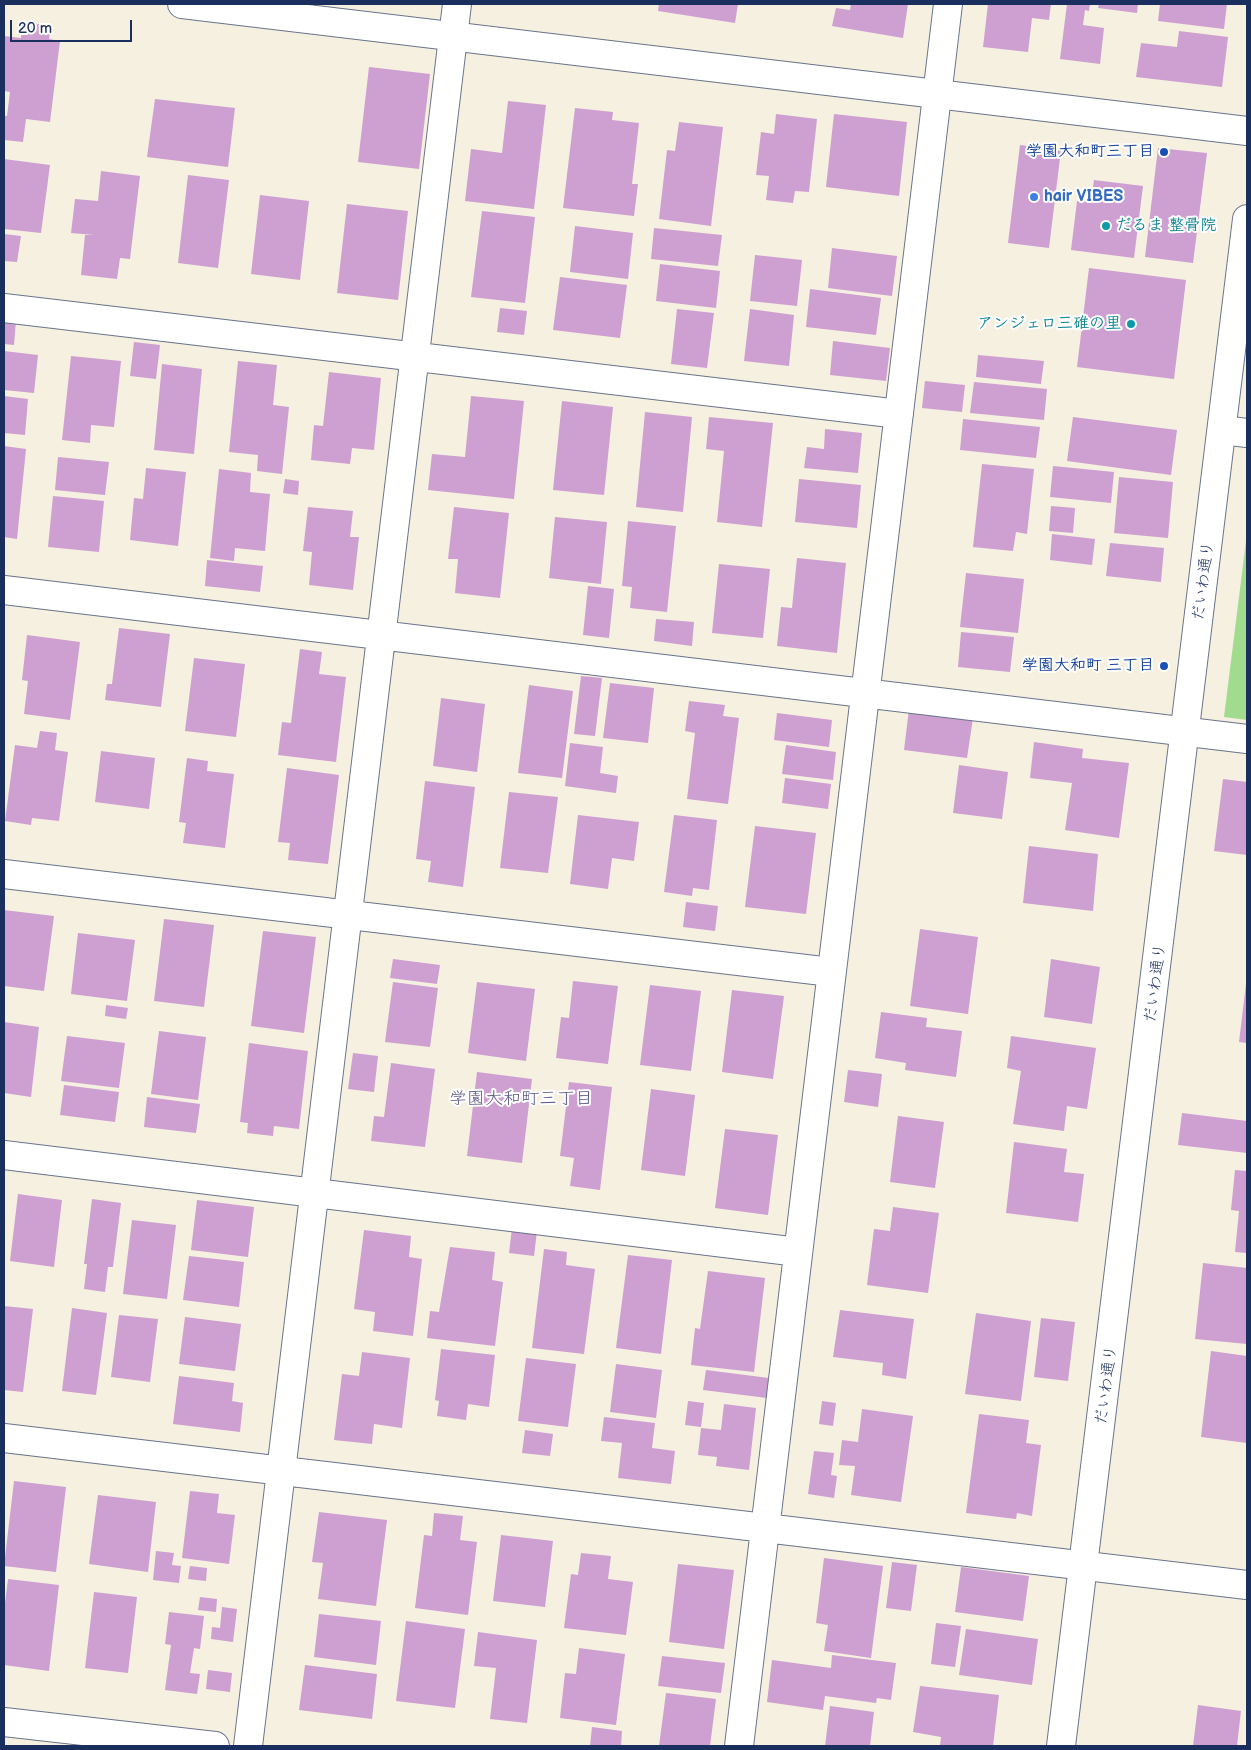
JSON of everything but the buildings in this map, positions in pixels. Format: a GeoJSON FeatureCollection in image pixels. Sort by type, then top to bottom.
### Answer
{"type":"FeatureCollection","features":[{"type":"Feature","properties":{"kind":"street"},"geometry":{"type":"LineString","coordinates":[[182,4],[1247,131]]}},
{"type":"Feature","properties":{"kind":"street"},"geometry":{"type":"LineString","coordinates":[[248,1746],[457,4]]}},
{"type":"Feature","properties":{"kind":"street"},"geometry":{"type":"LineString","coordinates":[[739,1746],[948,4]]}},
{"type":"Feature","properties":{"kind":"street","name":"だいわ通り"},"geometry":{"type":"LineString","coordinates":[[1061,1746],[1186,732],[1235,431],[1247,219]]}},
{"type":"Feature","properties":{"kind":"street"},"geometry":{"type":"LineString","coordinates":[[4,308],[899,414]]}},
{"type":"Feature","properties":{"kind":"street"},"geometry":{"type":"LineString","coordinates":[[4,590],[1247,739]]}},
{"type":"Feature","properties":{"kind":"street"},"geometry":{"type":"LineString","coordinates":[[4,874],[832,972]]}},
{"type":"Feature","properties":{"kind":"street"},"geometry":{"type":"LineString","coordinates":[[4,1155],[798,1252]]}},
{"type":"Feature","properties":{"kind":"street"},"geometry":{"type":"LineString","coordinates":[[4,1438],[1247,1585]]}},
{"type":"Feature","properties":{"kind":"street"},"geometry":{"type":"LineString","coordinates":[[4,1722],[215,1746]]}},
{"type":"Feature","properties":{"kind":"green space"},"geometry":{"type":"Polygon","coordinates":[[[1247,533],[1247,720],[1224,717],[1247,533]]]}},
{"type":"Feature","properties":{"kind":"place","name":"学園大和町三丁目"},"geometry":{"type":"Point","coordinates":[1164,152]}},
{"type":"Feature","properties":{"kind":"place","name":"hair VIBES"},"geometry":{"type":"Point","coordinates":[1034,197]}},
{"type":"Feature","properties":{"kind":"place","name":"だるま 整骨院"},"geometry":{"type":"Point","coordinates":[1106,226]}},
{"type":"Feature","properties":{"kind":"place","name":"アンジェロ三碓の里"},"geometry":{"type":"Point","coordinates":[1131,324]}},
{"type":"Feature","properties":{"kind":"place","name":"学園大和町 三丁目"},"geometry":{"type":"Point","coordinates":[1164,666]}},
{"type":"Feature","properties":{"kind":"district","name":"学園大和町三丁目"},"geometry":{"type":"Point","coordinates":[521,1099]}}]}
